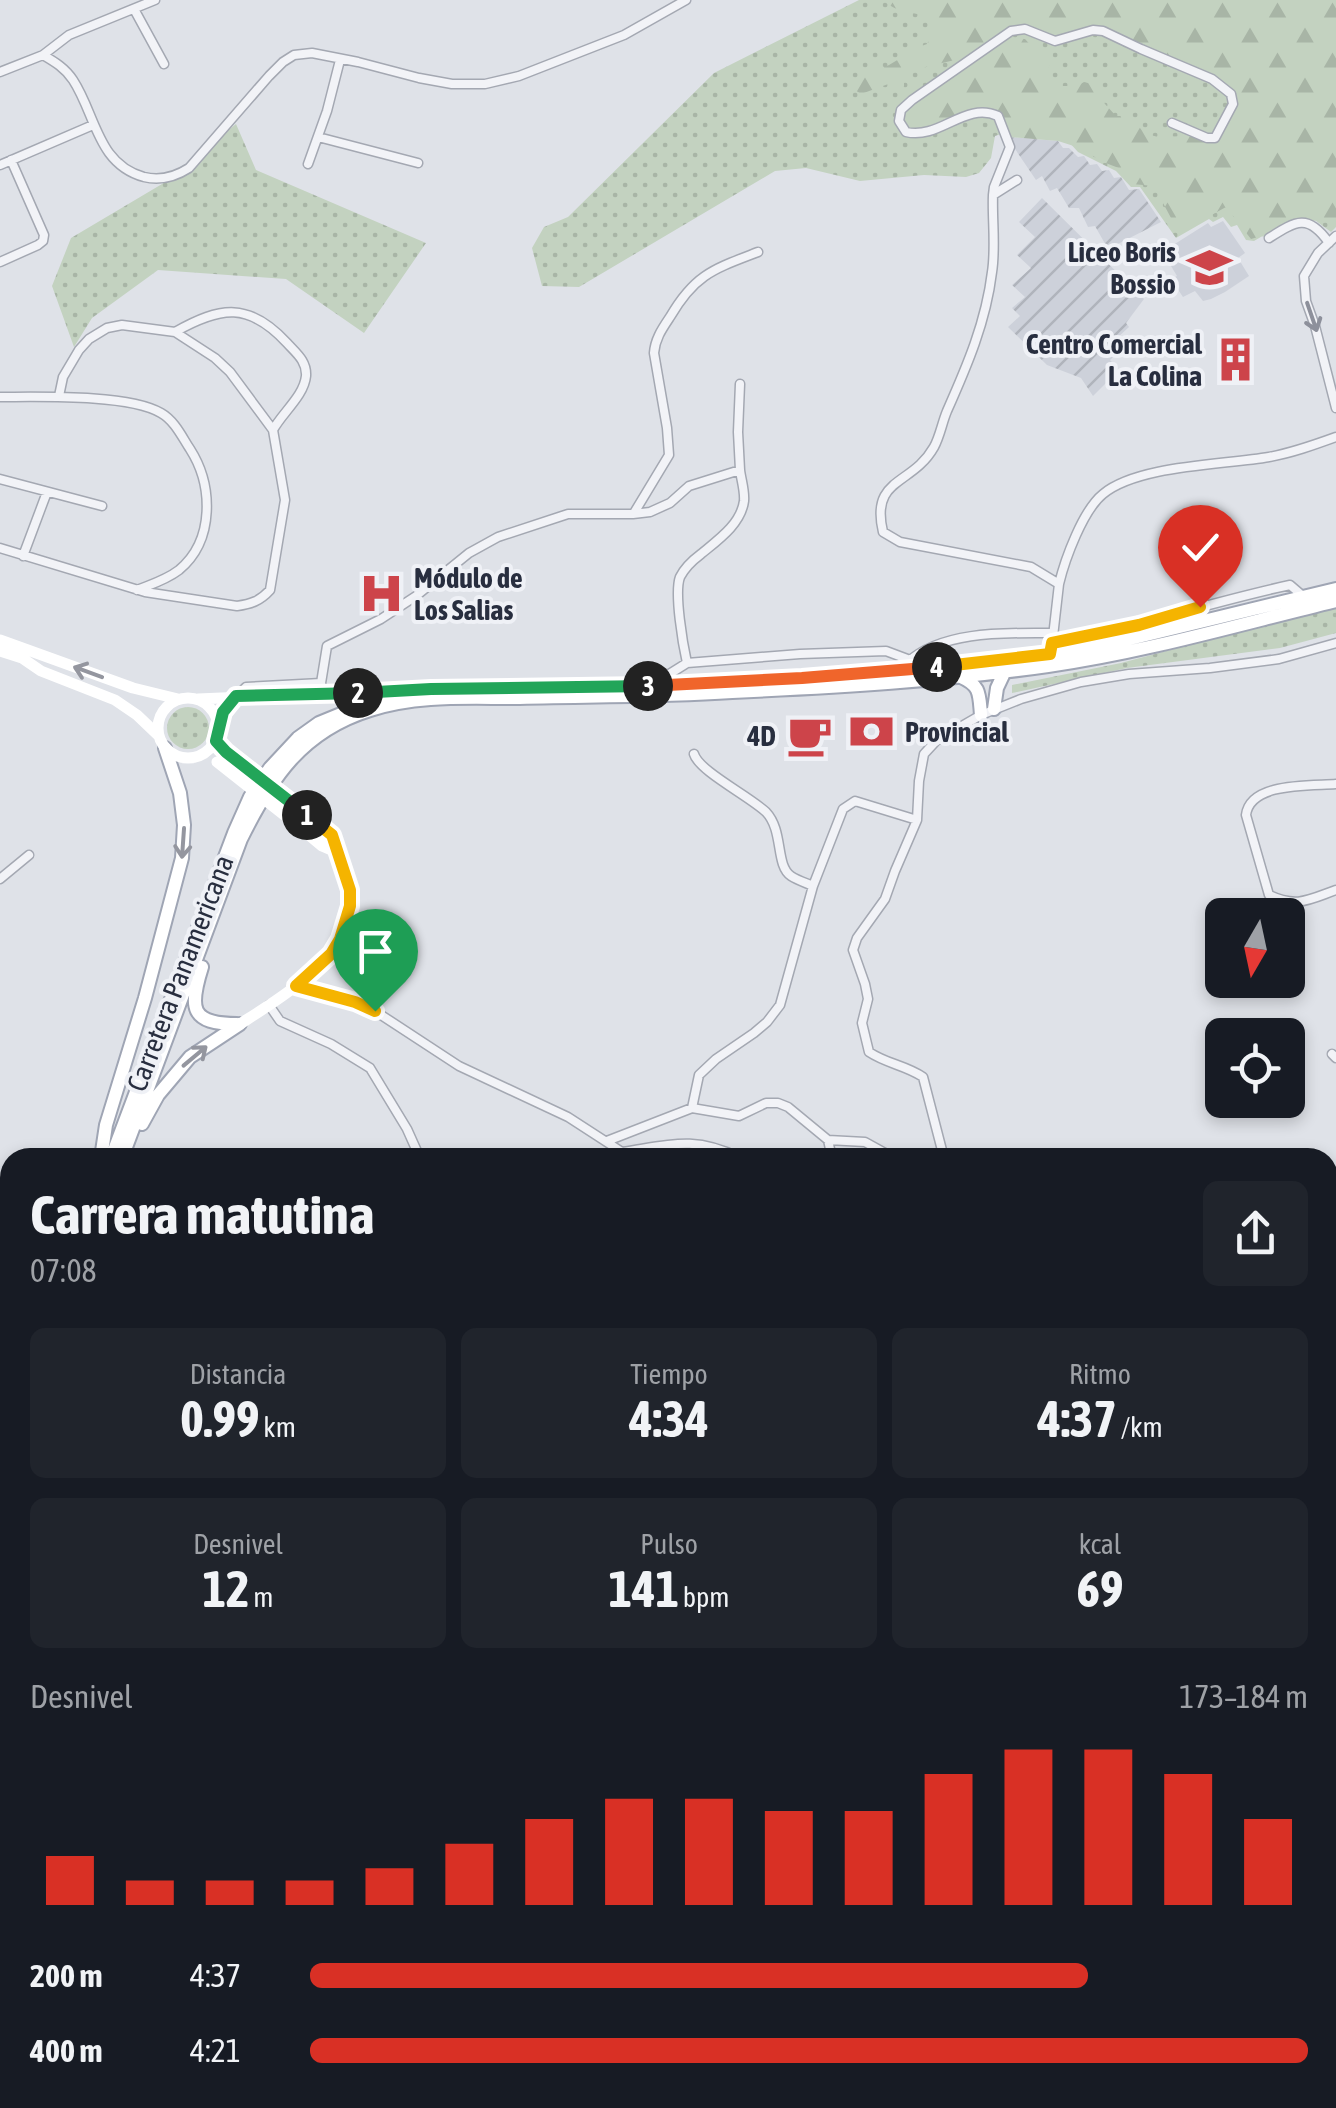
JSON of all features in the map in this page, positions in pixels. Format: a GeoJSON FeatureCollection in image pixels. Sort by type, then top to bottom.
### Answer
{"type":"FeatureCollection","features":[{"type":"Feature","properties":{"kind":"main road","name":"Carretera Panamericana"},"geometry":{"type":"LineString","coordinates":[[115,1148],[250,796],[282,754],[308,730],[343,712],[396,691],[652,686],[802,678],[1051,644],[1109,644],[1336,590]]}},
{"type":"Feature","properties":{"kind":"main road","name":"Carretera Panamericana"},"geometry":{"type":"LineString","coordinates":[[127,1148],[241,838],[287,761],[322,731],[370,710],[432,699],[694,694],[897,683],[1005,672],[1112,655],[1336,601]]}},
{"type":"Feature","properties":{"kind":"main road"},"geometry":{"type":"LineString","coordinates":[[987,712],[1005,672]]}},
{"type":"Feature","properties":{"kind":"main road"},"geometry":{"type":"LineString","coordinates":[[959,676],[973,682],[987,712]]}},
{"type":"Feature","properties":{"kind":"main road"},"geometry":{"type":"LineString","coordinates":[[103,1148],[182,858],[184,825],[180,793],[162,742]]}},
{"type":"Feature","properties":{"kind":"main road"},"geometry":{"type":"LineString","coordinates":[[206,932],[195,1006],[200,1015],[214,1024],[240,1024]]}},
{"type":"Feature","properties":{"kind":"main road"},"geometry":{"type":"LineString","coordinates":[[129,1148],[158,1095],[190,1057],[240,1024]]}},
{"type":"Feature","properties":{"kind":"street"},"geometry":{"type":"LineString","coordinates":[[0,72],[43,55],[69,35],[155,0]]}},
{"type":"Feature","properties":{"kind":"street"},"geometry":{"type":"LineString","coordinates":[[43,55],[69,74],[112,158],[132,174],[153,179],[178,175],[189,168],[283,62],[294,55],[312,53],[452,84],[485,84],[519,76],[624,36],[686,0]]}},
{"type":"Feature","properties":{"kind":"street"},"geometry":{"type":"LineString","coordinates":[[658,2],[664,12]]}},
{"type":"Feature","properties":{"kind":"street"},"geometry":{"type":"LineString","coordinates":[[134,9],[164,64]]}},
{"type":"Feature","properties":{"kind":"street"},"geometry":{"type":"LineString","coordinates":[[1059,584],[1032,567],[900,542],[883,532],[879,514],[882,498],[918,468],[934,447],[971,359],[993,268],[994,186],[1010,147],[998,116],[989,112],[978,110],[916,134],[906,132],[899,121],[901,110],[1011,30],[1025,28],[1055,40],[1093,30],[1212,78],[1231,94],[1233,104],[1215,138],[1172,123]]}},
{"type":"Feature","properties":{"kind":"street"},"geometry":{"type":"LineString","coordinates":[[308,164],[340,60]]}},
{"type":"Feature","properties":{"kind":"street"},"geometry":{"type":"LineString","coordinates":[[0,165],[94,125]]}},
{"type":"Feature","properties":{"kind":"street"},"geometry":{"type":"LineString","coordinates":[[318,136],[418,163]]}},
{"type":"Feature","properties":{"kind":"street"},"geometry":{"type":"LineString","coordinates":[[0,262],[43,242],[44,235],[11,160]]}},
{"type":"Feature","properties":{"kind":"street"},"geometry":{"type":"LineString","coordinates":[[993,195],[1016,180]]}},
{"type":"Feature","properties":{"kind":"street"},"geometry":{"type":"LineString","coordinates":[[1269,238],[1298,222],[1308,222],[1332,240],[1318,253],[1304,276],[1306,300],[1336,408]]}},
{"type":"Feature","properties":{"kind":"street"},"geometry":{"type":"LineString","coordinates":[[633,514],[669,454],[655,341],[684,292],[712,270],[758,252]]}},
{"type":"Feature","properties":{"kind":"street"},"geometry":{"type":"LineString","coordinates":[[175,332],[201,318],[232,311],[257,318],[272,328],[303,361],[306,370],[302,389],[273,430]]}},
{"type":"Feature","properties":{"kind":"street"},"geometry":{"type":"LineString","coordinates":[[0,548],[137,590],[237,606],[262,599],[270,590],[286,500],[273,430],[215,358],[175,332],[122,324],[107,328],[78,350],[63,377],[59,396]]}},
{"type":"Feature","properties":{"kind":"street"},"geometry":{"type":"LineString","coordinates":[[686,663],[678,585],[681,574],[720,540],[738,517],[744,499],[738,432],[740,384]]}},
{"type":"Feature","properties":{"kind":"street"},"geometry":{"type":"LineString","coordinates":[[0,397],[59,396],[123,402],[162,414],[175,425],[200,465],[208,510],[194,554],[177,572],[137,590]]}},
{"type":"Feature","properties":{"kind":"street"},"geometry":{"type":"LineString","coordinates":[[652,686],[686,663],[886,651],[908,665],[936,646],[1001,633],[1051,644],[1066,555],[1102,494],[1132,478],[1273,457],[1336,437]]}},
{"type":"Feature","properties":{"kind":"street"},"geometry":{"type":"LineString","coordinates":[[322,688],[327,646],[380,619],[416,596],[468,553],[498,537],[568,514],[650,512],[670,504],[689,486],[740,470]]}},
{"type":"Feature","properties":{"kind":"street"},"geometry":{"type":"LineString","coordinates":[[0,479],[102,506]]}},
{"type":"Feature","properties":{"kind":"street"},"geometry":{"type":"LineString","coordinates":[[23,556],[47,492]]}},
{"type":"Feature","properties":{"kind":"street"},"geometry":{"type":"LineString","coordinates":[[0,640],[133,688],[178,699],[322,688],[396,691]]}},
{"type":"Feature","properties":{"kind":"street"},"geometry":{"type":"LineString","coordinates":[[941,1148],[923,1076],[870,1052],[862,1023],[868,998],[853,950],[857,938],[886,899],[917,820],[924,754],[936,741],[1021,698],[1129,674],[1279,659],[1336,642]]}},
{"type":"Feature","properties":{"kind":"street"},"geometry":{"type":"LineString","coordinates":[[0,650],[22,658],[40,671],[115,700],[136,714],[175,755],[222,757],[332,835],[350,890],[350,906],[340,939],[331,954],[296,986],[240,1024]]}},
{"type":"Feature","properties":{"kind":"street"},"geometry":{"type":"LineString","coordinates":[[800,654],[802,678]]}},
{"type":"Feature","properties":{"kind":"street"},"geometry":{"type":"LineString","coordinates":[[236,696],[218,724],[216,741],[222,757],[298,826],[336,852]]}},
{"type":"Feature","properties":{"kind":"street"},"geometry":{"type":"LineString","coordinates":[[162,742],[159,718],[178,699]]}},
{"type":"Feature","properties":{"kind":"street"},"geometry":{"type":"LineString","coordinates":[[198,699],[208,705],[218,724]]}},
{"type":"Feature","properties":{"kind":"street"},"geometry":{"type":"LineString","coordinates":[[199,756],[216,741]]}},
{"type":"Feature","properties":{"kind":"street"},"geometry":{"type":"LineString","coordinates":[[694,754],[698,764],[768,814],[776,827],[783,866],[791,876],[813,886]]}},
{"type":"Feature","properties":{"kind":"street"},"geometry":{"type":"LineString","coordinates":[[1336,784],[1280,788],[1252,798],[1246,815],[1269,895],[1285,902],[1302,902],[1336,890]]}},
{"type":"Feature","properties":{"kind":"street"},"geometry":{"type":"LineString","coordinates":[[692,1108],[698,1075],[767,1022],[780,1005],[813,886],[843,809],[855,801],[917,820]]}},
{"type":"Feature","properties":{"kind":"street"},"geometry":{"type":"LineString","coordinates":[[0,879],[29,854]]}},
{"type":"Feature","properties":{"kind":"street"},"geometry":{"type":"LineString","coordinates":[[296,986],[375,1011],[459,1066],[568,1116],[617,1148]]}},
{"type":"Feature","properties":{"kind":"street"},"geometry":{"type":"LineString","coordinates":[[268,1005],[280,1021],[331,1044],[370,1068],[416,1148]]}},
{"type":"Feature","properties":{"kind":"street"},"geometry":{"type":"LineString","coordinates":[[607,1141],[692,1108],[739,1116],[766,1103],[778,1103],[828,1140],[865,1142],[876,1148]]}},
{"type":"Feature","properties":{"kind":"street"},"geometry":{"type":"LineString","coordinates":[[828,1140],[830,1148]]}},
{"type":"Feature","properties":{"kind":"street"},"geometry":{"type":"LineString","coordinates":[[646,1148],[698,1143],[712,1148]]}},
{"type":"Feature","properties":{"kind":"shaded area"},"geometry":{"type":"Polygon","coordinates":[[[1010,137],[1058,141],[1078,157],[1084,156],[1090,165],[1109,170],[1114,178],[1121,177],[1129,190],[1139,189],[1161,222],[1108,249],[1095,226],[1088,227],[1079,208],[1069,208],[1057,188],[1050,191],[1042,176],[1036,180],[1010,137]]]}},
{"type":"Feature","properties":{"kind":"shaded area"},"geometry":{"type":"Polygon","coordinates":[[[1042,198],[1144,299],[1126,323],[1129,327],[1116,339],[1124,347],[1110,360],[1115,366],[1107,374],[1109,380],[1093,396],[1081,378],[1047,365],[1008,327],[1020,316],[1012,308],[1025,297],[1012,285],[1031,268],[1017,255],[1035,237],[1019,222],[1042,198]]]}},
{"type":"Feature","properties":{"kind":"shaded area","name":"Liceo Boris Bossio"},"geometry":{"type":"Polygon","coordinates":[[[1223,221],[1245,253],[1238,258],[1249,276],[1211,299],[1203,301],[1195,291],[1183,297],[1171,279],[1177,276],[1168,261],[1170,247],[1208,223],[1211,227],[1223,221]]]}},
{"type":"Feature","properties":{"kind":"green space"},"geometry":{"type":"Polygon","coordinates":[[[859,0],[1336,0],[1336,227],[1331,232],[1312,218],[1295,217],[1254,241],[1246,240],[1237,225],[1231,227],[1223,217],[1213,222],[1209,219],[1176,238],[1140,187],[1131,187],[1116,171],[1078,152],[1068,141],[1013,130],[995,136],[991,158],[979,173],[966,177],[924,175],[860,181],[806,168],[775,171],[579,287],[542,286],[532,248],[544,227],[568,217],[714,73],[859,0]]]}},
{"type":"Feature","properties":{"kind":"green space"},"geometry":{"type":"Polygon","coordinates":[[[883,0],[1336,0],[1336,219],[1298,222],[1269,238],[1251,239],[1226,207],[1179,233],[1154,186],[1132,184],[1124,170],[1080,148],[1058,141],[1010,137],[989,112],[926,133],[906,132],[899,121],[901,110],[912,100],[1011,38],[1025,39],[1034,49],[1053,53],[1046,76],[1058,86],[1092,84],[1116,116],[1131,116],[1143,131],[1155,136],[1212,139],[1233,104],[1223,85],[1103,31],[1055,41],[1036,32],[1011,31],[963,58],[917,69],[904,78],[904,87],[891,83],[861,94],[855,90],[857,80],[927,44],[938,20],[895,8],[883,0]]]}},
{"type":"Feature","properties":{"kind":"green space"},"geometry":{"type":"Polygon","coordinates":[[[236,124],[256,170],[426,243],[364,333],[286,279],[158,270],[92,318],[74,347],[52,286],[71,238],[162,184],[236,124]]]}},
{"type":"Feature","properties":{"kind":"green space"},"geometry":{"type":"Polygon","coordinates":[[[1336,606],[1336,633],[1280,648],[1127,668],[1012,693],[1012,685],[1121,663],[1336,606]]]}},
{"type":"Feature","properties":{"kind":"green space"},"geometry":{"type":"Polygon","coordinates":[[[188,707],[203,713],[209,728],[203,743],[188,749],[173,743],[167,728],[173,713],[188,707]]]}},
{"type":"Feature","properties":{"kind":"place","name":"Liceo Boris Bossio"},"geometry":{"type":"Point","coordinates":[1209,268]}},
{"type":"Feature","properties":{"kind":"place","name":"Centro Comercial La Colina"},"geometry":{"type":"Point","coordinates":[1235,360]}},
{"type":"Feature","properties":{"kind":"place","name":"Módulo de Los Salias"},"geometry":{"type":"Point","coordinates":[381,594]}},
{"type":"Feature","properties":{"kind":"place","name":"Provincial"},"geometry":{"type":"Point","coordinates":[872,732]}},
{"type":"Feature","properties":{"kind":"place","name":"4D"},"geometry":{"type":"Point","coordinates":[809,736]}},
{"type":"Feature","properties":{"kind":"route"},"geometry":{"type":"LineString","coordinates":[[375,1011],[296,986],[331,954],[340,939],[350,906],[350,890],[332,835],[216,741],[223,712],[236,696],[652,686],[862,674],[1050,654],[1052,643],[1139,625],[1200,607]]}}]}
